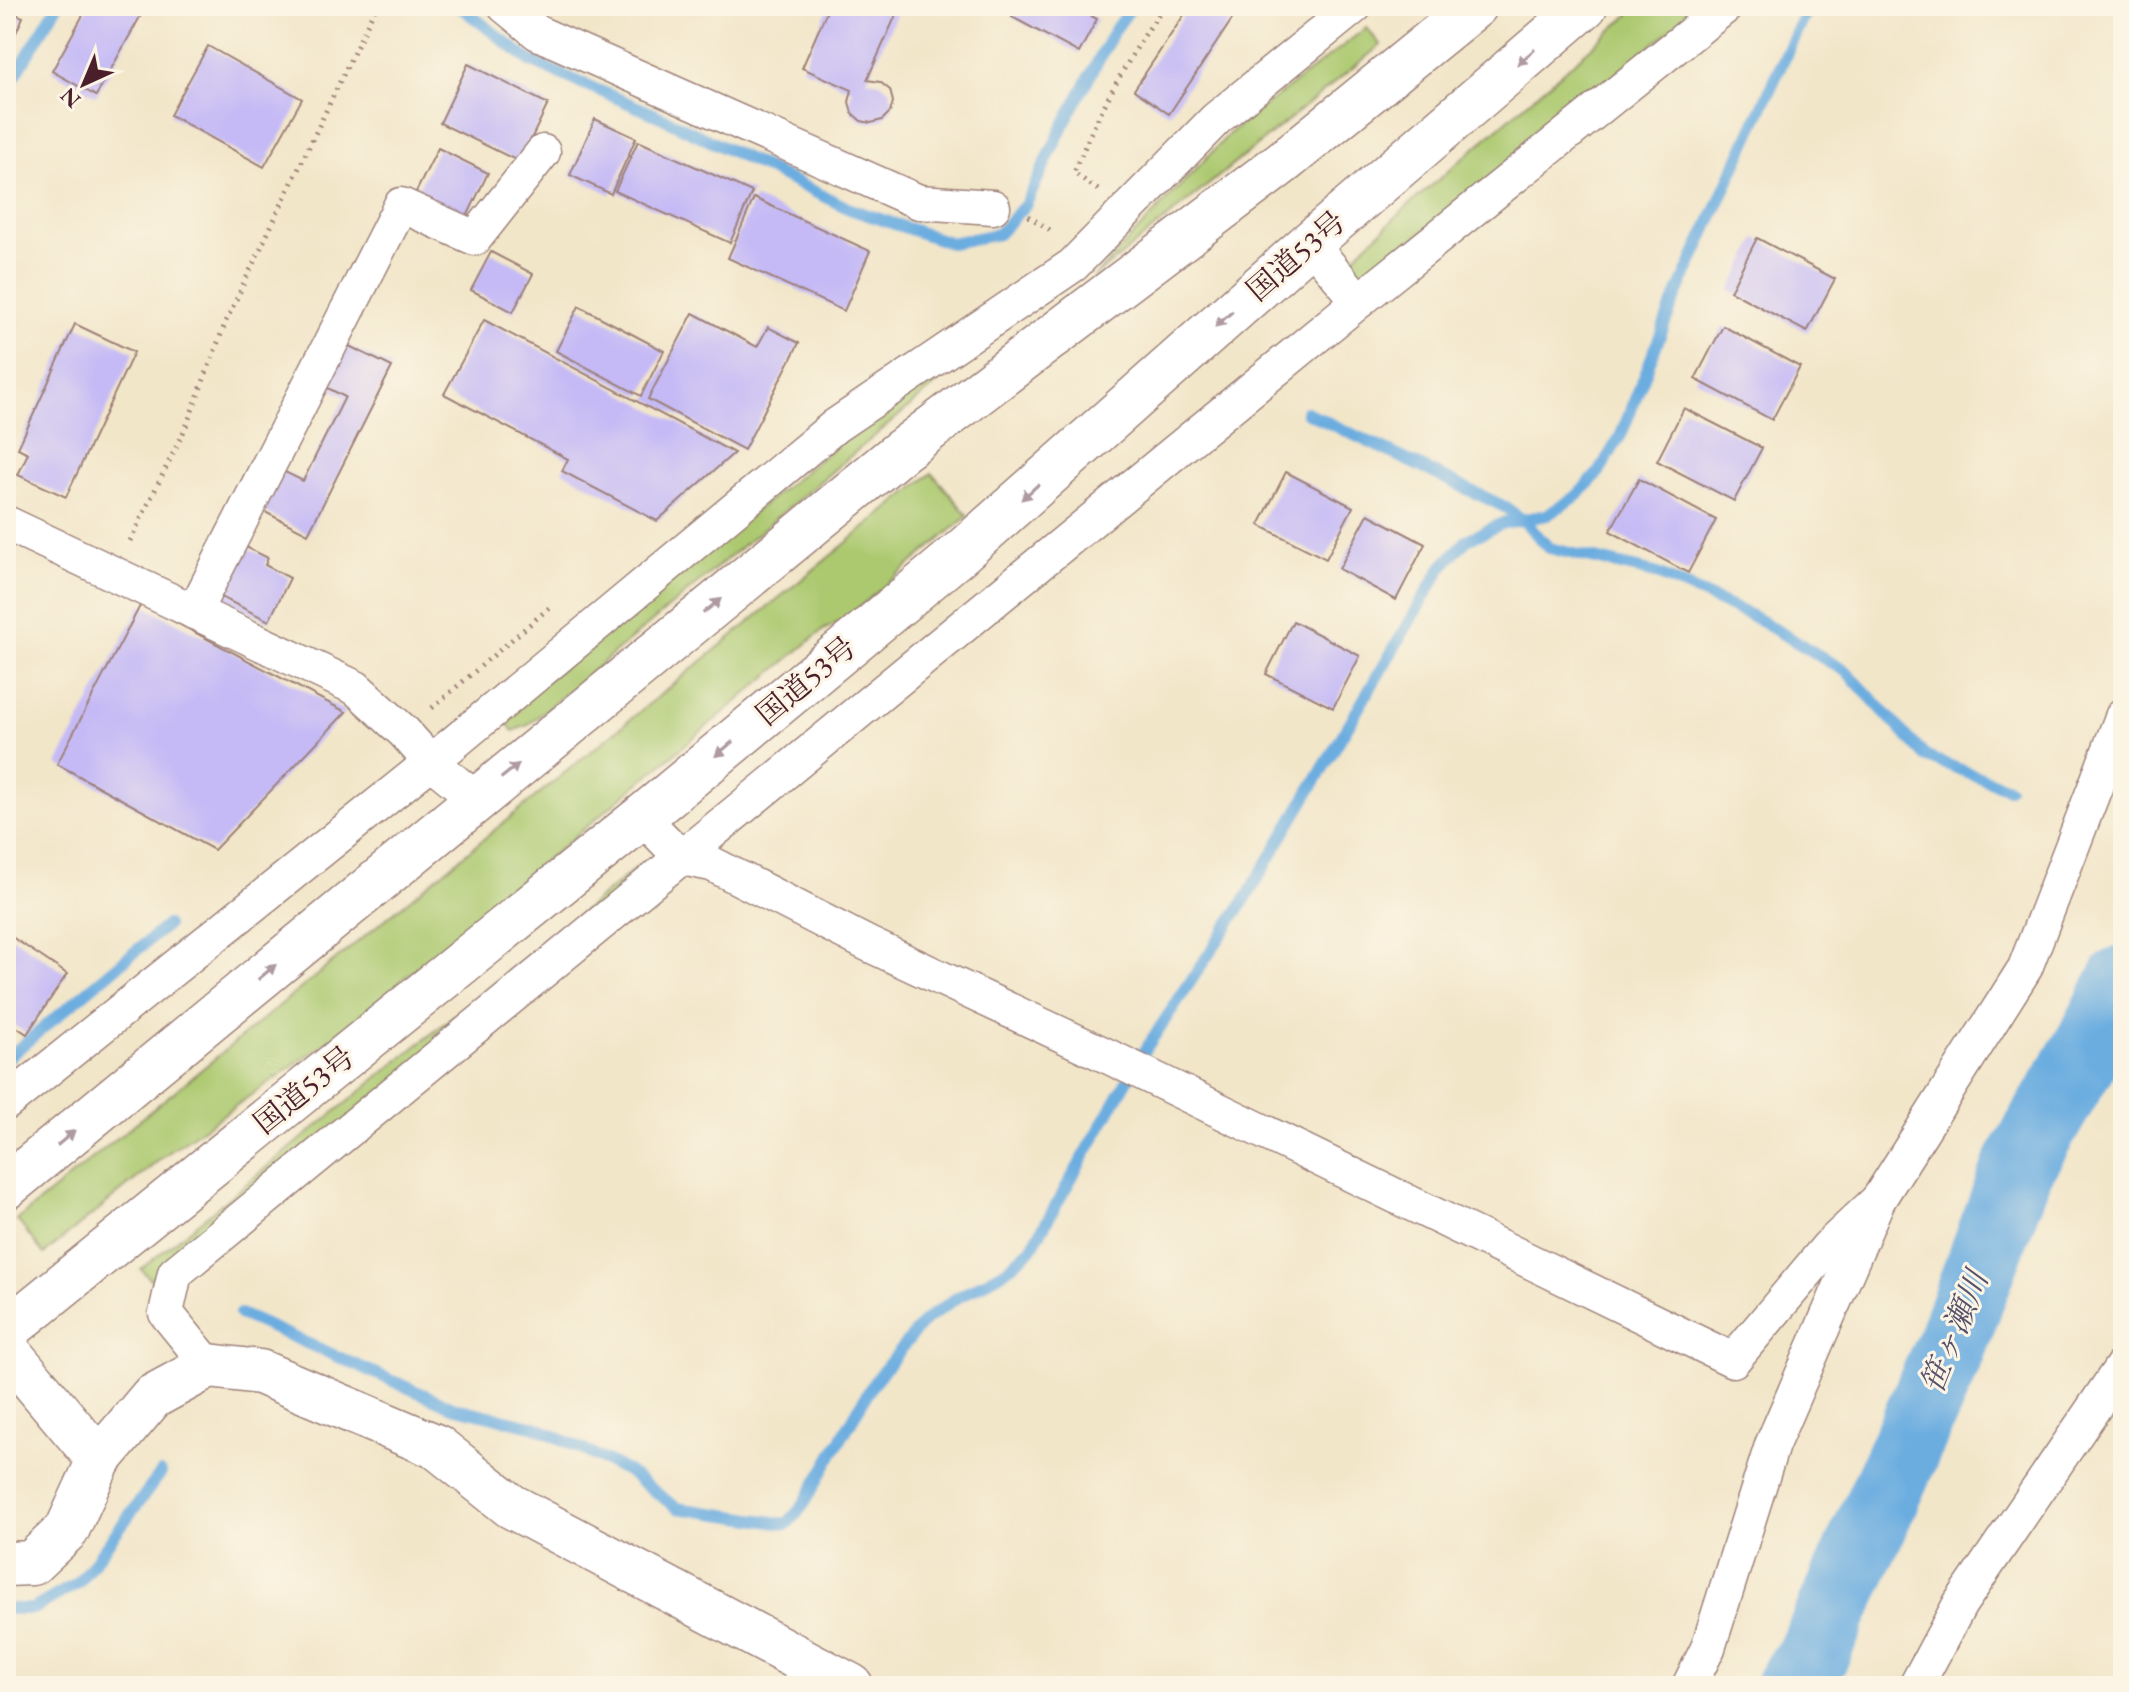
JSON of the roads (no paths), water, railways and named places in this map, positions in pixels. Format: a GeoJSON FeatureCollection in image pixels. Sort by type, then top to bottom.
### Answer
{"type":"FeatureCollection","features":[{"type":"Feature","properties":{"kind":"main road"},"geometry":{"type":"LineString","coordinates":[[6,1187],[900,452],[1283,162],[1475,6]]}},
{"type":"Feature","properties":{"kind":"main road","name":"国道53号"},"geometry":{"type":"LineString","coordinates":[[6,1331],[642,817],[958,555],[1310,243],[1585,6]]}},
{"type":"Feature","properties":{"kind":"main road"},"geometry":{"type":"LineString","coordinates":[[6,1349],[99,1460]]}},
{"type":"Feature","properties":{"kind":"main road"},"geometry":{"type":"LineString","coordinates":[[6,1564],[32,1563],[67,1530],[99,1460],[152,1397],[209,1366],[260,1372],[437,1447],[511,1506],[851,1686]]}},
{"type":"Feature","properties":{"kind":"street"},"geometry":{"type":"LineString","coordinates":[[505,6],[538,33],[919,202],[993,207]]}},
{"type":"Feature","properties":{"kind":"street"},"geometry":{"type":"LineString","coordinates":[[6,1103],[431,762],[835,426],[1073,265],[1216,119],[1355,6]]}},
{"type":"Feature","properties":{"kind":"street"},"geometry":{"type":"LineString","coordinates":[[209,1366],[166,1313],[175,1273],[1359,301],[1726,6]]}},
{"type":"Feature","properties":{"kind":"street"},"geometry":{"type":"LineString","coordinates":[[194,612],[401,205],[475,238],[543,152]]}},
{"type":"Feature","properties":{"kind":"street"},"geometry":{"type":"LineString","coordinates":[[1310,243],[1359,301]]}},
{"type":"Feature","properties":{"kind":"street"},"geometry":{"type":"LineString","coordinates":[[6,523],[356,688],[431,762],[476,799]]}},
{"type":"Feature","properties":{"kind":"street"},"geometry":{"type":"LineString","coordinates":[[1689,1686],[1708,1648],[1772,1445],[1878,1200],[2025,968],[2123,715]]}},
{"type":"Feature","properties":{"kind":"street"},"geometry":{"type":"LineString","coordinates":[[642,817],[682,858],[712,864],[868,944],[1733,1360],[1828,1247],[1878,1200]]}},
{"type":"Feature","properties":{"kind":"street"},"geometry":{"type":"LineString","coordinates":[[1916,1686],[1960,1604],[2123,1365]]}},
{"type":"Feature","properties":{"kind":"waterway"},"geometry":{"type":"LineString","coordinates":[[6,91],[57,6]]}},
{"type":"Feature","properties":{"kind":"waterway"},"geometry":{"type":"LineString","coordinates":[[459,6],[530,61],[663,118],[850,209],[951,243],[998,234],[1026,204],[1063,126],[1114,31],[1132,6]]}},
{"type":"Feature","properties":{"kind":"waterway"},"geometry":{"type":"LineString","coordinates":[[240,1314],[452,1407],[536,1427],[627,1471],[677,1508],[787,1524],[802,1507],[874,1382],[924,1321],[955,1299],[1005,1271],[1031,1249],[1143,1053],[1248,895],[1442,567],[1467,540],[1503,523],[1547,515],[1577,496],[1599,472],[1621,435],[1671,308],[1808,6]]}},
{"type":"Feature","properties":{"kind":"waterway"},"geometry":{"type":"LineString","coordinates":[[1306,412],[1505,507],[1523,520],[1549,548],[1655,573],[1754,617],[1847,672],[1925,756],[2008,788]]}},
{"type":"Feature","properties":{"kind":"waterway"},"geometry":{"type":"LineString","coordinates":[[6,1059],[167,925]]}},
{"type":"Feature","properties":{"kind":"waterway","name":"笹ヶ瀬川"},"geometry":{"type":"LineString","coordinates":[[1791,1686],[1814,1653],[1950,1348],[2018,1168],[2123,982]]}},
{"type":"Feature","properties":{"kind":"waterway"},"geometry":{"type":"LineString","coordinates":[[6,1609],[33,1609],[78,1583],[161,1473]]}}]}
